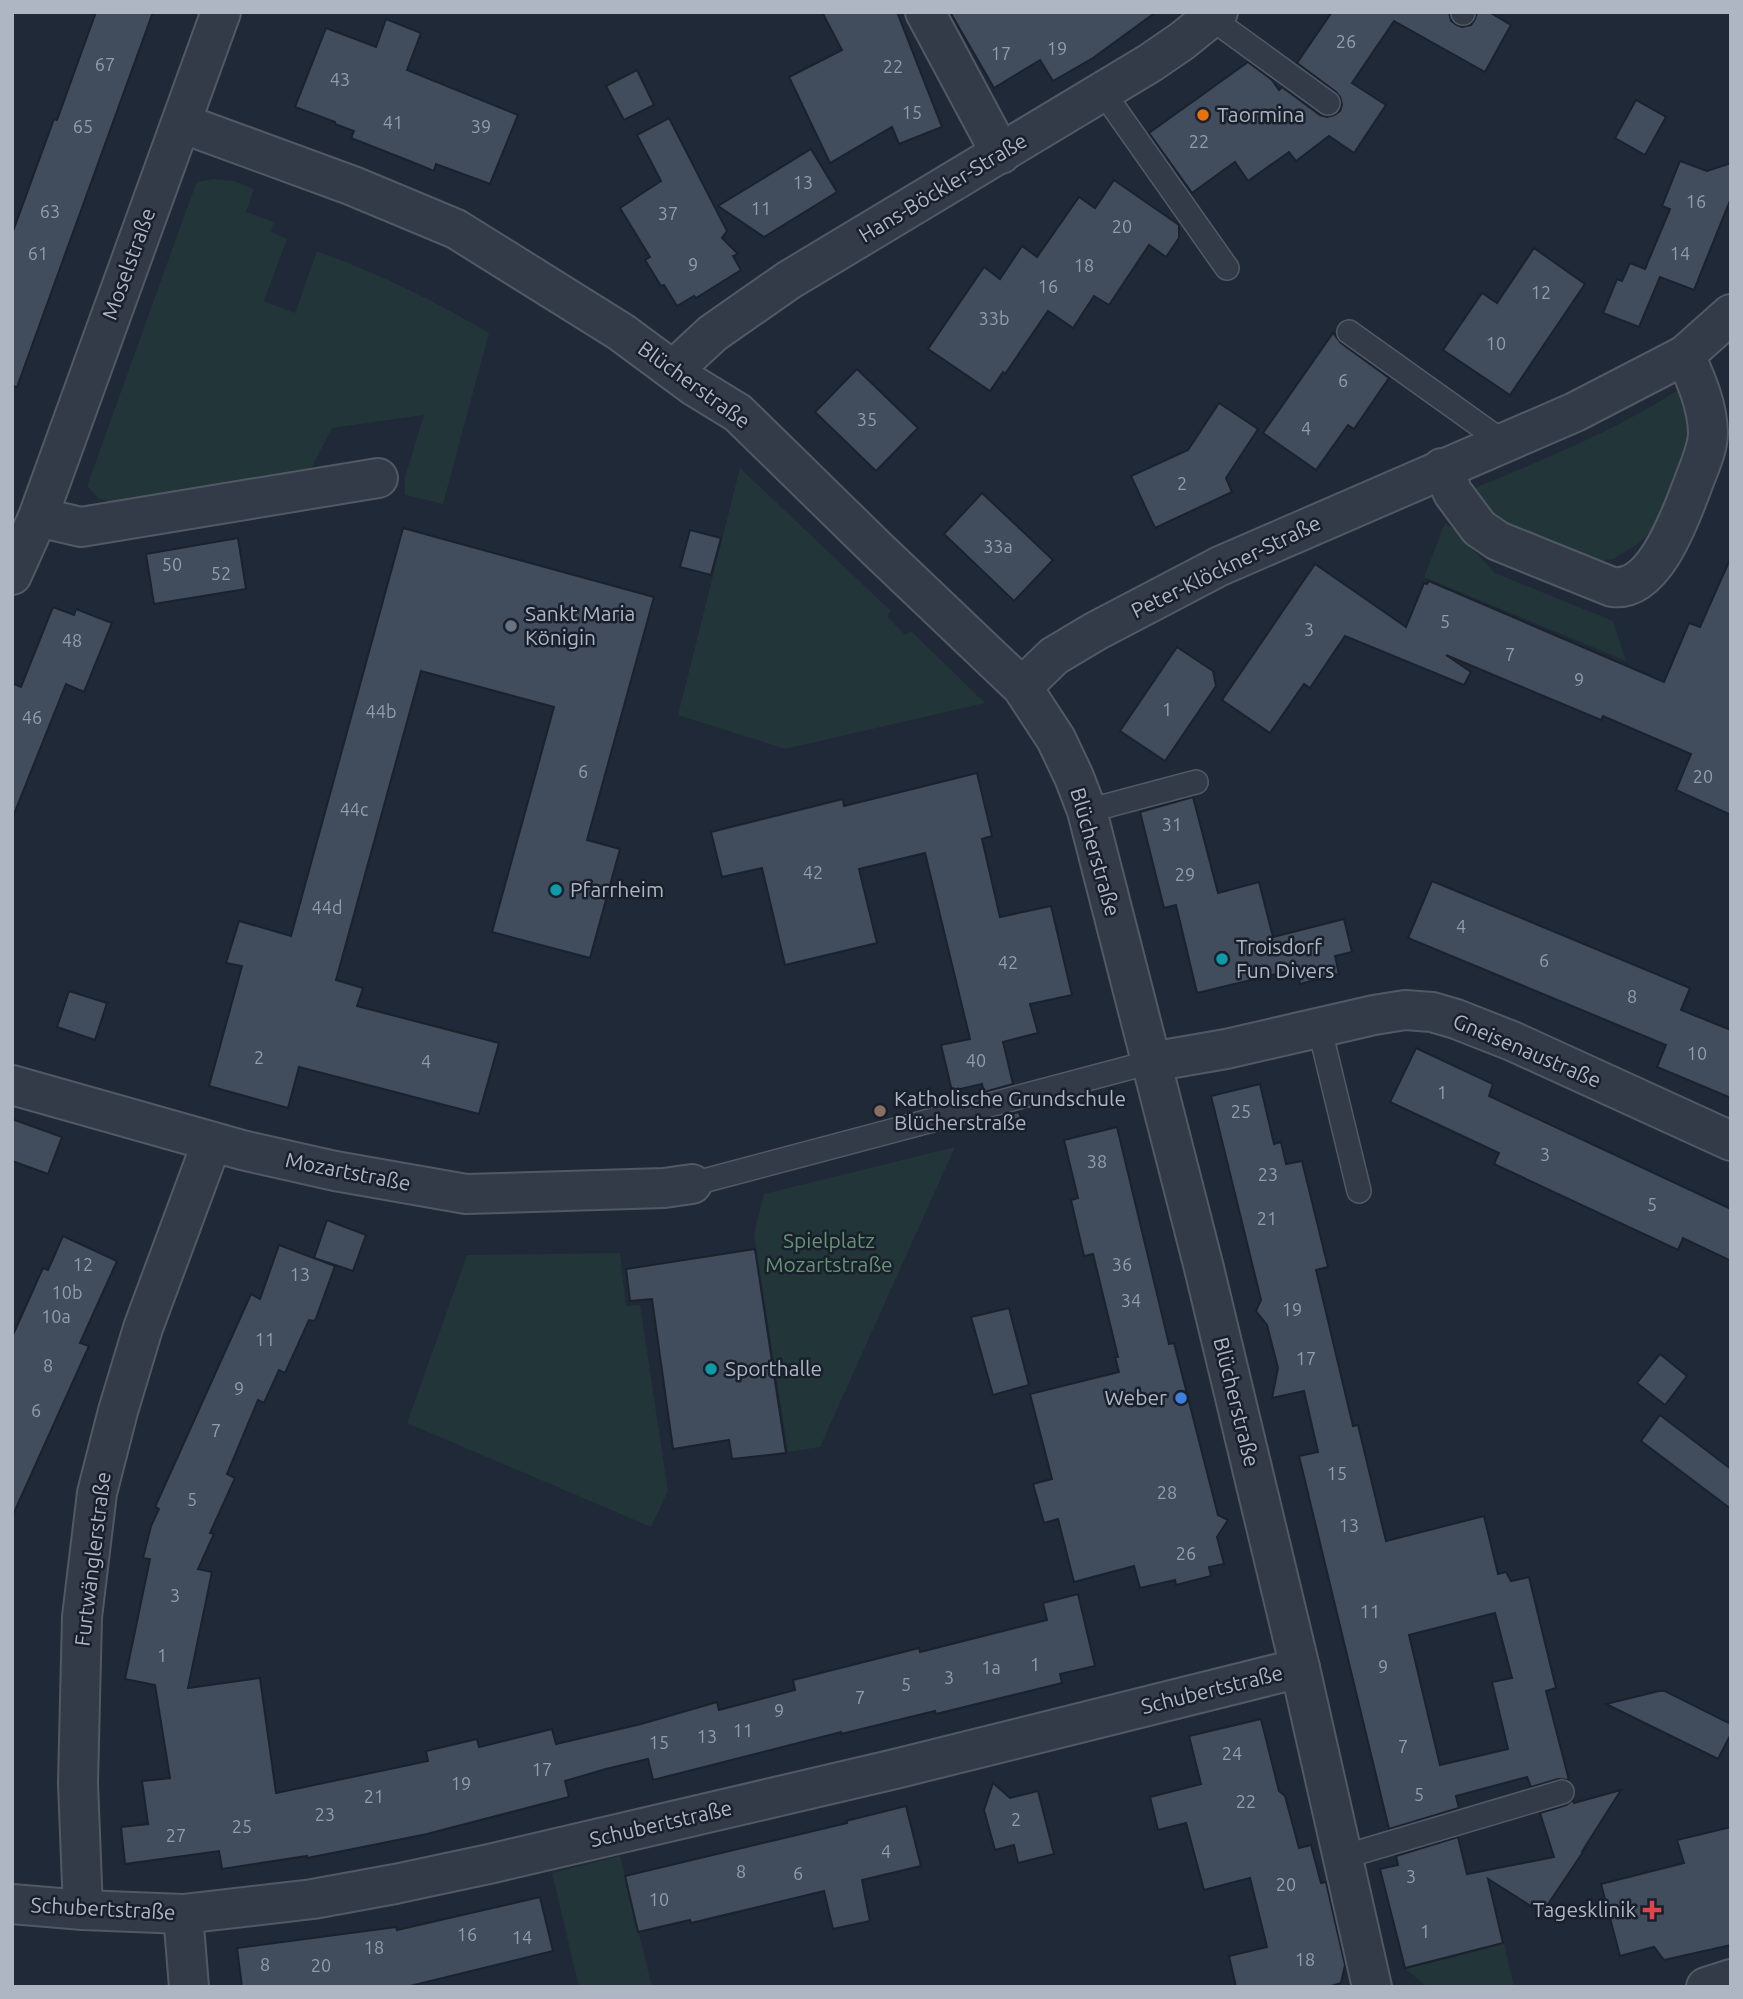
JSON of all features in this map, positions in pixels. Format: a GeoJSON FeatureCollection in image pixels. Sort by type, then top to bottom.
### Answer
{"type":"FeatureCollection","features":[{"type":"Feature","properties":{"kind":"street","name":"Moselstraße"},"geometry":{"type":"LineString","coordinates":[[12,575],[38,517],[221,12]]}},
{"type":"Feature","properties":{"kind":"street"},"geometry":{"type":"LineString","coordinates":[[925,12],[1001,154]]}},
{"type":"Feature","properties":{"kind":"street","name":"Hans-Böckler-Straße"},"geometry":{"type":"LineString","coordinates":[[673,370],[713,333],[789,280],[1103,92],[1182,41],[1214,15]]}},
{"type":"Feature","properties":{"kind":"street","name":"Blücherstraße"},"geometry":{"type":"LineString","coordinates":[[181,122],[363,190],[456,229],[621,332],[694,386],[738,413],[1022,687],[1056,739],[1087,811],[1207,1282],[1300,1668],[1371,1987]]}},
{"type":"Feature","properties":{"kind":"street","name":"Peter-Klöckner-Straße"},"geometry":{"type":"LineString","coordinates":[[1022,687],[1054,656],[1096,631],[1220,566],[1575,412],[1685,355],[1731,314]]}},
{"type":"Feature","properties":{"kind":"street"},"geometry":{"type":"LineString","coordinates":[[1442,468],[1453,493],[1467,513],[1479,528],[1498,541],[1612,587],[1622,588],[1649,570],[1665,550],[1679,521],[1707,446],[1708,430],[1702,394],[1685,355]]}},
{"type":"Feature","properties":{"kind":"street"},"geometry":{"type":"LineString","coordinates":[[38,517],[81,527],[382,489]]}},
{"type":"Feature","properties":{"kind":"street","name":"Gneisenaustraße"},"geometry":{"type":"LineString","coordinates":[[1151,1062],[1226,1049],[1320,1026],[1405,1010],[1432,1012],[1512,1041],[1731,1141]]}},
{"type":"Feature","properties":{"kind":"street","name":"Mozartstraße"},"geometry":{"type":"LineString","coordinates":[[12,1085],[212,1142],[335,1171],[467,1194],[664,1188],[692,1184]]}},
{"type":"Feature","properties":{"kind":"street","name":"Furtwänglerstraße"},"geometry":{"type":"LineString","coordinates":[[83,1910],[78,1783],[82,1617],[97,1493],[142,1333],[212,1142]]}},
{"type":"Feature","properties":{"kind":"street","name":"Schubertstraße"},"geometry":{"type":"LineString","coordinates":[[12,1904],[183,1914],[313,1899],[396,1884],[895,1769],[1300,1668]]}},
{"type":"Feature","properties":{"kind":"street"},"geometry":{"type":"LineString","coordinates":[[183,1914],[188,1987]]}},
{"type":"Feature","properties":{"kind":"street"},"geometry":{"type":"LineString","coordinates":[[1706,1987],[1731,1979]]}},
{"type":"Feature","properties":{"kind":"lane"},"geometry":{"type":"LineString","coordinates":[[1214,15],[1328,103]]}},
{"type":"Feature","properties":{"kind":"lane"},"geometry":{"type":"LineString","coordinates":[[1103,92],[1227,268]]}},
{"type":"Feature","properties":{"kind":"lane"},"geometry":{"type":"LineString","coordinates":[[1349,332],[1503,442]]}},
{"type":"Feature","properties":{"kind":"lane"},"geometry":{"type":"LineString","coordinates":[[1087,811],[1196,782]]}},
{"type":"Feature","properties":{"kind":"lane"},"geometry":{"type":"LineString","coordinates":[[1320,1026],[1359,1191]]}},
{"type":"Feature","properties":{"kind":"lane"},"geometry":{"type":"LineString","coordinates":[[692,1184],[1151,1062]]}},
{"type":"Feature","properties":{"kind":"lane"},"geometry":{"type":"LineString","coordinates":[[1343,1857],[1562,1792]]}},
{"type":"Feature","properties":{"kind":"green space"},"geometry":{"type":"Polygon","coordinates":[[[215,179],[234,181],[254,189],[246,212],[274,222],[271,232],[287,239],[264,301],[295,313],[317,251],[405,288],[489,333],[443,504],[405,495],[405,477],[424,415],[332,428],[310,471],[114,503],[98,498],[87,486],[197,182],[215,179]]]}},
{"type":"Feature","properties":{"kind":"green space"},"geometry":{"type":"Polygon","coordinates":[[[1678,390],[1690,406],[1693,436],[1671,497],[1654,528],[1638,544],[1613,559],[1593,562],[1493,526],[1474,490],[1477,487],[1605,431],[1678,390]]]}},
{"type":"Feature","properties":{"kind":"green space"},"geometry":{"type":"Polygon","coordinates":[[[740,468],[891,611],[887,616],[905,635],[911,631],[985,703],[785,749],[678,715],[740,468]]]}},
{"type":"Feature","properties":{"kind":"green space"},"geometry":{"type":"Polygon","coordinates":[[[1445,523],[1454,529],[1495,573],[1613,621],[1626,661],[1424,577],[1445,523]]]}},
{"type":"Feature","properties":{"kind":"green space","name":"Spielplatz Mozartstraße"},"geometry":{"type":"Polygon","coordinates":[[[955,1147],[820,1447],[788,1452],[754,1234],[764,1194],[955,1147]]]}},
{"type":"Feature","properties":{"kind":"green space"},"geometry":{"type":"Polygon","coordinates":[[[620,1253],[626,1306],[640,1305],[668,1491],[651,1527],[407,1423],[467,1255],[620,1253]]]}},
{"type":"Feature","properties":{"kind":"green space"},"geometry":{"type":"Polygon","coordinates":[[[620,1856],[652,1987],[579,1987],[552,1873],[620,1856]]]}},
{"type":"Feature","properties":{"kind":"green space"},"geometry":{"type":"Polygon","coordinates":[[[1504,1944],[1514,1987],[1427,1987],[1406,1969],[1504,1944]]]}},
{"type":"Feature","properties":{"kind":"building"},"geometry":{"type":"Polygon","coordinates":[[[96,12],[153,12],[17,387],[12,386],[12,234],[96,12]]]}},
{"type":"Feature","properties":{"kind":"building"},"geometry":{"type":"Polygon","coordinates":[[[822,12],[897,12],[942,127],[899,144],[892,127],[830,163],[789,77],[842,50],[822,12]]]}},
{"type":"Feature","properties":{"kind":"building"},"geometry":{"type":"Polygon","coordinates":[[[950,12],[1156,12],[1093,58],[1053,81],[1040,60],[994,88],[950,12]]]}},
{"type":"Feature","properties":{"kind":"building"},"geometry":{"type":"Polygon","coordinates":[[[1332,12],[1449,12],[1451,21],[1462,27],[1471,25],[1477,12],[1489,12],[1511,25],[1485,72],[1394,21],[1352,83],[1386,105],[1354,153],[1329,136],[1296,161],[1289,152],[1248,181],[1235,162],[1192,193],[1149,133],[1248,62],[1272,80],[1279,90],[1282,87],[1320,115],[1334,115],[1340,111],[1342,105],[1340,97],[1297,63],[1332,12]]]}},
{"type":"Feature","properties":{"kind":"building"},"geometry":{"type":"Polygon","coordinates":[[[386,19],[421,33],[407,70],[518,115],[490,184],[436,164],[434,171],[351,138],[354,131],[295,107],[326,28],[376,47],[386,19]]]}},
{"type":"Feature","properties":{"kind":"building"},"geometry":{"type":"Polygon","coordinates":[[[637,70],[654,105],[624,120],[606,86],[637,70]]]}},
{"type":"Feature","properties":{"kind":"building"},"geometry":{"type":"Polygon","coordinates":[[[1636,100],[1666,117],[1645,155],[1615,138],[1636,100]]]}},
{"type":"Feature","properties":{"kind":"building"},"geometry":{"type":"Polygon","coordinates":[[[669,118],[727,231],[722,238],[738,254],[733,256],[741,270],[696,298],[694,296],[677,306],[645,260],[650,257],[620,208],[661,181],[637,135],[669,118]]]}},
{"type":"Feature","properties":{"kind":"building"},"geometry":{"type":"Polygon","coordinates":[[[811,149],[837,192],[764,237],[718,206],[811,149]]]}},
{"type":"Feature","properties":{"kind":"building"},"geometry":{"type":"Polygon","coordinates":[[[1680,161],[1707,171],[1731,163],[1731,198],[1694,290],[1660,277],[1639,327],[1603,313],[1617,279],[1622,281],[1630,263],[1645,269],[1670,209],[1662,206],[1680,161]]]}},
{"type":"Feature","properties":{"kind":"building"},"geometry":{"type":"Polygon","coordinates":[[[1114,180],[1179,225],[1179,238],[1166,257],[1149,245],[1109,305],[1094,296],[1073,328],[1048,311],[1005,374],[1003,372],[990,391],[928,349],[984,267],[1000,279],[1022,246],[1037,257],[1079,197],[1095,208],[1114,180]]]}},
{"type":"Feature","properties":{"kind":"building"},"geometry":{"type":"Polygon","coordinates":[[[1534,248],[1585,284],[1510,395],[1443,350],[1482,293],[1497,303],[1534,248]]]}},
{"type":"Feature","properties":{"kind":"building"},"geometry":{"type":"Polygon","coordinates":[[[1333,333],[1341,343],[1389,378],[1354,429],[1348,425],[1316,470],[1263,433],[1333,333]]]}},
{"type":"Feature","properties":{"kind":"building"},"geometry":{"type":"Polygon","coordinates":[[[857,369],[918,428],[876,471],[815,412],[857,369]]]}},
{"type":"Feature","properties":{"kind":"building"},"geometry":{"type":"Polygon","coordinates":[[[1219,403],[1258,429],[1226,478],[1232,492],[1155,528],[1131,476],[1188,450],[1219,403]]]}},
{"type":"Feature","properties":{"kind":"building"},"geometry":{"type":"Polygon","coordinates":[[[982,493],[1053,560],[1014,601],[944,534],[982,493]]]}},
{"type":"Feature","properties":{"kind":"building"},"geometry":{"type":"Polygon","coordinates":[[[403,528],[654,597],[587,840],[620,849],[590,958],[492,932],[554,707],[421,671],[336,980],[363,988],[357,1006],[499,1043],[479,1114],[299,1067],[288,1108],[209,1086],[242,966],[226,963],[239,921],[291,936],[403,528]]]}},
{"type":"Feature","properties":{"kind":"building"},"geometry":{"type":"Polygon","coordinates":[[[690,530],[721,538],[711,575],[680,567],[690,530]]]}},
{"type":"Feature","properties":{"kind":"building"},"geometry":{"type":"Polygon","coordinates":[[[238,538],[246,589],[154,604],[146,554],[238,538]]]}},
{"type":"Feature","properties":{"kind":"building"},"geometry":{"type":"Polygon","coordinates":[[[1731,557],[1731,815],[1676,790],[1691,754],[1603,716],[1601,720],[1446,655],[1471,672],[1464,685],[1345,636],[1310,688],[1304,684],[1270,733],[1222,700],[1315,564],[1406,627],[1424,583],[1429,581],[1664,682],[1689,623],[1700,627],[1731,557]]]}},
{"type":"Feature","properties":{"kind":"building"},"geometry":{"type":"Polygon","coordinates":[[[53,607],[74,615],[76,609],[112,623],[84,692],[66,684],[14,814],[12,683],[21,687],[53,607]]]}},
{"type":"Feature","properties":{"kind":"building"},"geometry":{"type":"Polygon","coordinates":[[[1177,647],[1213,671],[1216,686],[1165,761],[1120,731],[1177,647]]]}},
{"type":"Feature","properties":{"kind":"building"},"geometry":{"type":"Polygon","coordinates":[[[977,773],[992,836],[982,839],[1000,917],[1051,906],[1072,995],[1030,1004],[1038,1033],[1003,1042],[1013,1084],[984,1092],[982,1084],[952,1091],[941,1045],[970,1039],[925,853],[859,869],[877,943],[785,965],[762,868],[722,877],[711,832],[843,799],[844,806],[977,773]]]}},
{"type":"Feature","properties":{"kind":"building"},"geometry":{"type":"Polygon","coordinates":[[[1193,797],[1218,893],[1259,882],[1273,937],[1344,919],[1352,952],[1335,956],[1339,974],[1300,984],[1297,969],[1197,993],[1176,905],[1164,908],[1140,812],[1193,797]]]}},
{"type":"Feature","properties":{"kind":"building"},"geometry":{"type":"Polygon","coordinates":[[[1432,881],[1690,988],[1681,1010],[1731,1030],[1731,1098],[1657,1067],[1666,1045],[1408,938],[1432,881]]]}},
{"type":"Feature","properties":{"kind":"building"},"geometry":{"type":"Polygon","coordinates":[[[69,991],[107,1003],[95,1040],[57,1027],[69,991]]]}},
{"type":"Feature","properties":{"kind":"building"},"geometry":{"type":"Polygon","coordinates":[[[1416,1048],[1493,1084],[1489,1096],[1731,1209],[1731,1261],[1683,1238],[1678,1250],[1494,1164],[1499,1153],[1390,1102],[1416,1048]]]}},
{"type":"Feature","properties":{"kind":"building"},"geometry":{"type":"Polygon","coordinates":[[[1260,1084],[1274,1144],[1281,1142],[1286,1164],[1302,1161],[1328,1267],[1316,1270],[1353,1426],[1358,1425],[1386,1541],[1484,1516],[1498,1574],[1506,1572],[1511,1581],[1529,1577],[1556,1688],[1546,1691],[1569,1780],[1558,1779],[1531,1787],[1527,1777],[1456,1796],[1459,1808],[1389,1829],[1299,1456],[1318,1452],[1304,1391],[1272,1398],[1278,1368],[1267,1325],[1256,1311],[1261,1300],[1211,1096],[1260,1084]],[[1495,1613],[1409,1635],[1440,1765],[1508,1749],[1492,1682],[1512,1678],[1495,1613]]]}},
{"type":"Feature","properties":{"kind":"building"},"geometry":{"type":"Polygon","coordinates":[[[1019,1112],[1021,1118],[993,1125],[991,1119],[1019,1112]]]}},
{"type":"Feature","properties":{"kind":"building"},"geometry":{"type":"Polygon","coordinates":[[[12,1119],[62,1137],[48,1174],[12,1161],[12,1119]]]}},
{"type":"Feature","properties":{"kind":"building"},"geometry":{"type":"Polygon","coordinates":[[[1117,1127],[1169,1344],[1174,1343],[1218,1515],[1228,1520],[1217,1537],[1224,1564],[1209,1567],[1211,1576],[1176,1585],[1175,1580],[1140,1588],[1134,1566],[1074,1582],[1058,1519],[1044,1523],[1033,1484],[1052,1479],[1030,1394],[1119,1372],[1115,1357],[1118,1357],[1093,1254],[1084,1256],[1071,1200],[1078,1198],[1064,1140],[1117,1127]]]}},
{"type":"Feature","properties":{"kind":"building"},"geometry":{"type":"Polygon","coordinates":[[[327,1220],[366,1235],[353,1271],[314,1258],[327,1220]]]}},
{"type":"Feature","properties":{"kind":"building"},"geometry":{"type":"Polygon","coordinates":[[[63,1236],[117,1261],[80,1343],[89,1346],[12,1517],[12,1337],[43,1268],[48,1270],[63,1236]]]}},
{"type":"Feature","properties":{"kind":"building"},"geometry":{"type":"Polygon","coordinates":[[[279,1245],[335,1266],[315,1321],[309,1320],[285,1373],[279,1370],[264,1403],[258,1400],[227,1474],[235,1478],[210,1533],[214,1534],[198,1569],[212,1572],[188,1688],[260,1678],[276,1793],[428,1761],[426,1751],[477,1739],[479,1747],[552,1729],[556,1744],[641,1724],[717,1702],[719,1710],[795,1690],[793,1680],[919,1648],[920,1652],[1047,1620],[1043,1603],[1078,1594],[1095,1666],[1060,1674],[1062,1683],[936,1714],[935,1711],[841,1732],[653,1780],[648,1759],[606,1769],[565,1781],[569,1797],[427,1834],[307,1858],[222,1869],[219,1851],[125,1864],[121,1827],[148,1824],[142,1781],[170,1778],[155,1685],[125,1679],[150,1559],[143,1558],[151,1526],[159,1509],[155,1507],[251,1294],[260,1299],[279,1245]]]}},
{"type":"Feature","properties":{"kind":"building","name":"Sporthalle"},"geometry":{"type":"Polygon","coordinates":[[[755,1249],[786,1453],[732,1459],[729,1440],[673,1449],[652,1299],[630,1301],[626,1269],[755,1249]]]}},
{"type":"Feature","properties":{"kind":"building"},"geometry":{"type":"Polygon","coordinates":[[[1009,1308],[1029,1385],[993,1395],[971,1317],[1009,1308]]]}},
{"type":"Feature","properties":{"kind":"building"},"geometry":{"type":"Polygon","coordinates":[[[1660,1354],[1687,1376],[1665,1405],[1637,1383],[1660,1354]]]}},
{"type":"Feature","properties":{"kind":"building"},"geometry":{"type":"Polygon","coordinates":[[[1660,1415],[1731,1469],[1731,1509],[1641,1441],[1660,1415]]]}},
{"type":"Feature","properties":{"kind":"building"},"geometry":{"type":"Polygon","coordinates":[[[1665,1691],[1731,1724],[1731,1734],[1718,1759],[1606,1704],[1665,1691]]]}},
{"type":"Feature","properties":{"kind":"building"},"geometry":{"type":"Polygon","coordinates":[[[1261,1719],[1279,1791],[1285,1796],[1299,1848],[1311,1845],[1321,1883],[1326,1882],[1345,1965],[1341,1983],[1328,1987],[1236,1987],[1229,1956],[1267,1947],[1250,1878],[1204,1890],[1186,1823],[1158,1830],[1150,1797],[1201,1784],[1189,1736],[1261,1719]]]}},
{"type":"Feature","properties":{"kind":"building"},"geometry":{"type":"Polygon","coordinates":[[[993,1783],[1010,1798],[1038,1791],[1054,1854],[1018,1863],[1014,1845],[995,1850],[984,1810],[993,1783]]]}},
{"type":"Feature","properties":{"kind":"building"},"geometry":{"type":"Polygon","coordinates":[[[1621,1790],[1542,1913],[1488,1879],[1503,1943],[1405,1968],[1380,1869],[1398,1865],[1396,1856],[1458,1837],[1467,1874],[1554,1857],[1540,1813],[1573,1800],[1574,1803],[1621,1790]]]}},
{"type":"Feature","properties":{"kind":"building"},"geometry":{"type":"Polygon","coordinates":[[[906,1806],[921,1866],[862,1880],[870,1921],[833,1929],[824,1891],[691,1923],[690,1920],[638,1932],[625,1876],[847,1823],[846,1821],[906,1806]]]}},
{"type":"Feature","properties":{"kind":"building"},"geometry":{"type":"Polygon","coordinates":[[[1731,1827],[1731,1945],[1664,1960],[1654,1947],[1620,1956],[1601,1884],[1684,1863],[1677,1840],[1731,1827]]]}},
{"type":"Feature","properties":{"kind":"building"},"geometry":{"type":"Polygon","coordinates":[[[540,1897],[553,1951],[406,1987],[242,1987],[237,1948],[396,1927],[397,1930],[540,1897]]]}},
{"type":"Feature","properties":{"kind":"place","name":"Taormina"},"geometry":{"type":"Point","coordinates":[1203,115]}},
{"type":"Feature","properties":{"kind":"place","name":"Sankt Maria Königin"},"geometry":{"type":"Point","coordinates":[511,626]}},
{"type":"Feature","properties":{"kind":"place","name":"Pfarrheim"},"geometry":{"type":"Point","coordinates":[556,890]}},
{"type":"Feature","properties":{"kind":"place","name":"Troisdorf Fun Divers"},"geometry":{"type":"Point","coordinates":[1222,959]}},
{"type":"Feature","properties":{"kind":"place","name":"Katholische Grundschule Blücherstraße"},"geometry":{"type":"Point","coordinates":[880,1111]}},
{"type":"Feature","properties":{"kind":"place","name":"Sporthalle"},"geometry":{"type":"Point","coordinates":[711,1369]}},
{"type":"Feature","properties":{"kind":"place","name":"Weber"},"geometry":{"type":"Point","coordinates":[1181,1398]}},
{"type":"Feature","properties":{"kind":"place","name":"Tagesklinik"},"geometry":{"type":"Point","coordinates":[1652,1910]}}]}
